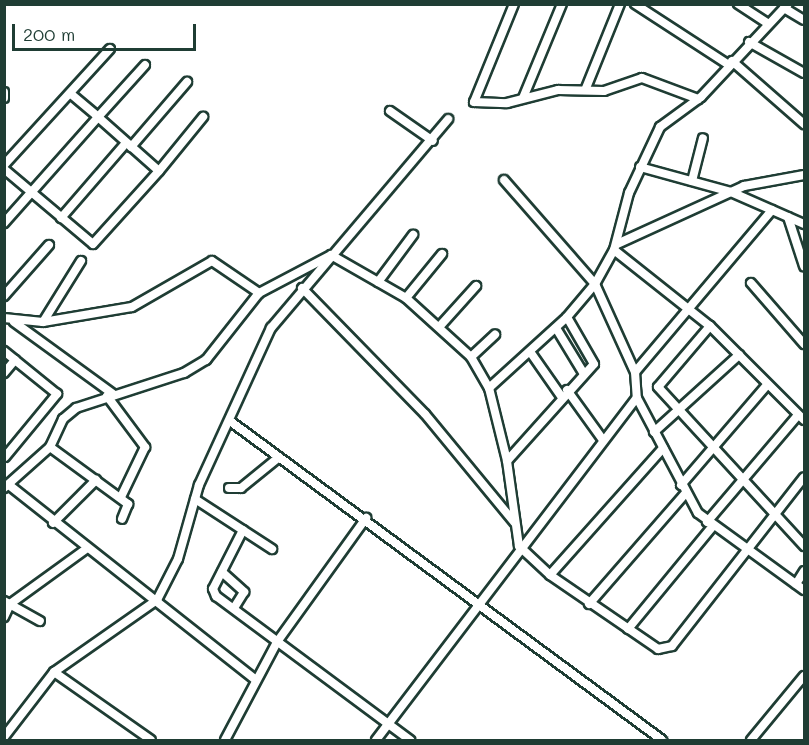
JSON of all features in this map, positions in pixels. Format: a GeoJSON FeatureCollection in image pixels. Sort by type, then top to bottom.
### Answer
{"type":"FeatureCollection","features":[{"type":"Feature","properties":{"kind":"street"},"geometry":{"type":"LineString","coordinates":[[514,4],[472,100],[523,98],[585,88],[616,89],[642,78],[698,99]]}},
{"type":"Feature","properties":{"kind":"street"},"geometry":{"type":"LineString","coordinates":[[523,98],[562,4]]}},
{"type":"Feature","properties":{"kind":"street"},"geometry":{"type":"LineString","coordinates":[[585,88],[620,4]]}},
{"type":"Feature","properties":{"kind":"street"},"geometry":{"type":"LineString","coordinates":[[635,4],[730,63],[804,124]]}},
{"type":"Feature","properties":{"kind":"street"},"geometry":{"type":"LineString","coordinates":[[738,4],[767,23]]}},
{"type":"Feature","properties":{"kind":"street"},"geometry":{"type":"LineString","coordinates":[[489,388],[531,353],[567,317],[594,284],[615,247],[640,167],[660,127],[698,99],[749,42],[786,6],[804,20]]}},
{"type":"Feature","properties":{"kind":"street"},"geometry":{"type":"LineString","coordinates":[[749,42],[804,73]]}},
{"type":"Feature","properties":{"kind":"street"},"geometry":{"type":"LineString","coordinates":[[110,49],[4,167],[89,243],[97,243],[203,117]]}},
{"type":"Feature","properties":{"kind":"street"},"geometry":{"type":"LineString","coordinates":[[4,223],[145,66]]}},
{"type":"Feature","properties":{"kind":"street"},"geometry":{"type":"LineString","coordinates":[[61,218],[188,82]]}},
{"type":"Feature","properties":{"kind":"street"},"geometry":{"type":"LineString","coordinates":[[4,92],[4,98]]}},
{"type":"Feature","properties":{"kind":"street"},"geometry":{"type":"LineString","coordinates":[[71,94],[159,171]]}},
{"type":"Feature","properties":{"kind":"street"},"geometry":{"type":"LineString","coordinates":[[390,111],[433,141]]}},
{"type":"Feature","properties":{"kind":"street"},"geometry":{"type":"LineString","coordinates":[[4,738],[54,672],[157,600],[178,559],[195,499],[272,328],[302,288],[433,141],[448,119]]}},
{"type":"Feature","properties":{"kind":"street"},"geometry":{"type":"LineString","coordinates":[[692,182],[704,138]]}},
{"type":"Feature","properties":{"kind":"street"},"geometry":{"type":"LineString","coordinates":[[640,167],[731,192],[804,224]]}},
{"type":"Feature","properties":{"kind":"street"},"geometry":{"type":"LineString","coordinates":[[615,247],[731,192],[804,175]]}},
{"type":"Feature","properties":{"kind":"street"},"geometry":{"type":"LineString","coordinates":[[504,180],[594,284],[635,372],[637,398],[685,494],[709,524],[804,590]]}},
{"type":"Feature","properties":{"kind":"street"},"geometry":{"type":"LineString","coordinates":[[635,372],[691,309],[772,210]]}},
{"type":"Feature","properties":{"kind":"street"},"geometry":{"type":"LineString","coordinates":[[788,217],[804,266]]}},
{"type":"Feature","properties":{"kind":"street"},"geometry":{"type":"LineString","coordinates":[[378,282],[413,235]]}},
{"type":"Feature","properties":{"kind":"street"},"geometry":{"type":"LineString","coordinates":[[4,296],[49,245]]}},
{"type":"Feature","properties":{"kind":"street"},"geometry":{"type":"LineString","coordinates":[[615,247],[710,326],[801,417],[743,480],[628,629]]}},
{"type":"Feature","properties":{"kind":"street"},"geometry":{"type":"LineString","coordinates":[[406,298],[442,254]]}},
{"type":"Feature","properties":{"kind":"street"},"geometry":{"type":"LineString","coordinates":[[331,255],[406,298],[440,326],[471,357],[489,388],[507,461],[519,546],[550,575],[589,604],[658,649],[672,646],[744,550],[804,477]]}},
{"type":"Feature","properties":{"kind":"street"},"geometry":{"type":"LineString","coordinates":[[255,680],[157,600],[86,549],[7,487],[50,447],[63,419],[110,395],[184,373],[206,360],[259,293],[331,255]]}},
{"type":"Feature","properties":{"kind":"street"},"geometry":{"type":"LineString","coordinates":[[43,322],[81,261]]}},
{"type":"Feature","properties":{"kind":"street"},"geometry":{"type":"LineString","coordinates":[[9,320],[43,322],[132,307],[205,262],[220,263],[259,293]]}},
{"type":"Feature","properties":{"kind":"street"},"geometry":{"type":"LineString","coordinates":[[751,283],[804,344]]}},
{"type":"Feature","properties":{"kind":"street"},"geometry":{"type":"LineString","coordinates":[[440,326],[476,286]]}},
{"type":"Feature","properties":{"kind":"street"},"geometry":{"type":"LineString","coordinates":[[302,288],[425,414],[516,524]]}},
{"type":"Feature","properties":{"kind":"street"},"geometry":{"type":"LineString","coordinates":[[507,461],[564,393],[584,374],[595,358],[567,317]]}},
{"type":"Feature","properties":{"kind":"street"},"geometry":{"type":"LineString","coordinates":[[9,320],[110,395],[145,447],[121,497]]}},
{"type":"Feature","properties":{"kind":"street"},"geometry":{"type":"LineString","coordinates":[[710,326],[657,384],[712,448],[804,546]]}},
{"type":"Feature","properties":{"kind":"street"},"geometry":{"type":"LineString","coordinates":[[556,328],[584,374]]}},
{"type":"Feature","properties":{"kind":"street"},"geometry":{"type":"LineString","coordinates":[[471,357],[495,335]]}},
{"type":"Feature","properties":{"kind":"street"},"geometry":{"type":"LineString","coordinates":[[4,351],[57,394],[5,457]]}},
{"type":"Feature","properties":{"kind":"street"},"geometry":{"type":"LineString","coordinates":[[531,353],[603,440]]}},
{"type":"Feature","properties":{"kind":"street"},"geometry":{"type":"LineString","coordinates":[[654,432],[739,355]]}},
{"type":"Feature","properties":{"kind":"street"},"geometry":{"type":"LineString","coordinates":[[4,373],[15,360]]}},
{"type":"Feature","properties":{"kind":"street"},"geometry":{"type":"LineString","coordinates":[[681,485],[767,385]]}},
{"type":"Feature","properties":{"kind":"street"},"geometry":{"type":"LineString","coordinates":[[376,741],[519,546],[637,398]]}},
{"type":"Feature","properties":{"kind":"street"},"geometry":{"type":"LineString","coordinates":[[230,422],[366,518],[662,741]]}},
{"type":"Feature","properties":{"kind":"street"},"geometry":{"type":"LineString","coordinates":[[50,447],[121,497],[128,509],[122,519]]}},
{"type":"Feature","properties":{"kind":"street"},"geometry":{"type":"LineString","coordinates":[[550,575],[663,448]]}},
{"type":"Feature","properties":{"kind":"street"},"geometry":{"type":"LineString","coordinates":[[229,488],[241,488],[279,457]]}},
{"type":"Feature","properties":{"kind":"street"},"geometry":{"type":"LineString","coordinates":[[53,523],[96,480]]}},
{"type":"Feature","properties":{"kind":"street"},"geometry":{"type":"LineString","coordinates":[[589,604],[685,494]]}},
{"type":"Feature","properties":{"kind":"street"},"geometry":{"type":"LineString","coordinates":[[195,499],[272,549]]}},
{"type":"Feature","properties":{"kind":"street"},"geometry":{"type":"LineString","coordinates":[[225,741],[255,680],[277,642],[366,518]]}},
{"type":"Feature","properties":{"kind":"street"},"geometry":{"type":"LineString","coordinates":[[243,530],[213,592],[410,741]]}},
{"type":"Feature","properties":{"kind":"street"},"geometry":{"type":"LineString","coordinates":[[4,617],[7,603],[86,549]]}},
{"type":"Feature","properties":{"kind":"street"},"geometry":{"type":"LineString","coordinates":[[796,584],[804,571]]}},
{"type":"Feature","properties":{"kind":"street"},"geometry":{"type":"LineString","coordinates":[[222,572],[244,592],[234,608]]}},
{"type":"Feature","properties":{"kind":"street"},"geometry":{"type":"LineString","coordinates":[[7,603],[40,621]]}},
{"type":"Feature","properties":{"kind":"street"},"geometry":{"type":"LineString","coordinates":[[54,672],[151,741]]}},
{"type":"Feature","properties":{"kind":"street"},"geometry":{"type":"LineString","coordinates":[[751,741],[804,676]]}}]}
